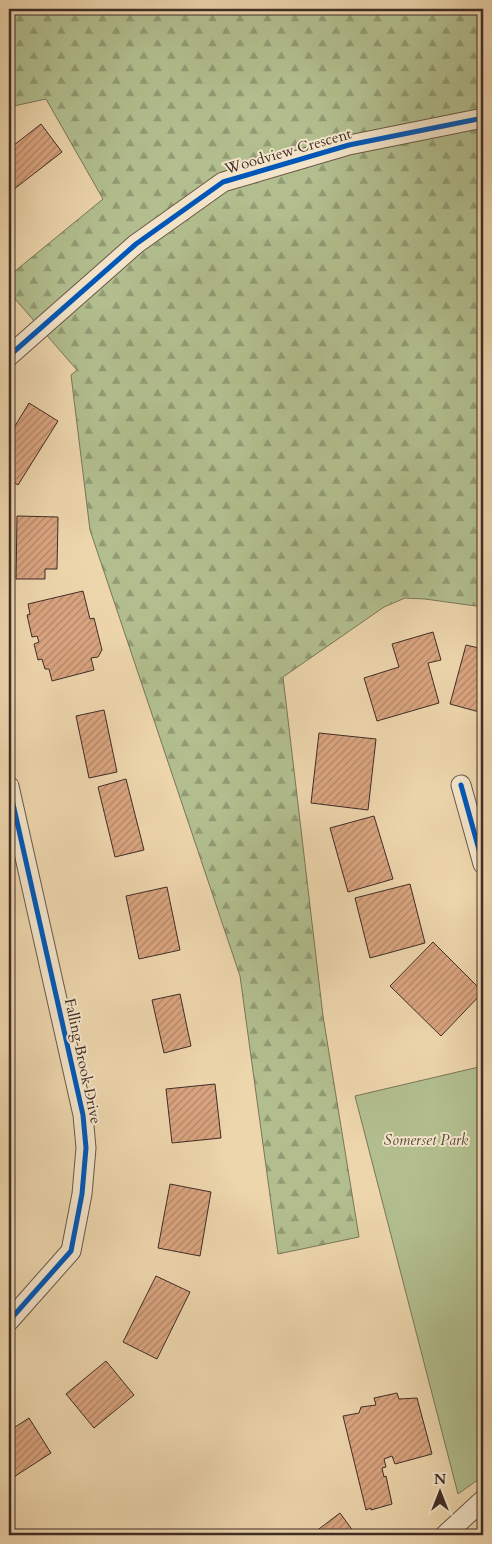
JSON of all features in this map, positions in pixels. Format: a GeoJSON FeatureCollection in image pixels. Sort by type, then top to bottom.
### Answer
{"type":"FeatureCollection","features":[{"type":"Feature","properties":{"kind":"street","name":"Woodview Crescent"},"geometry":{"type":"LineString","coordinates":[[9,356],[136,244],[223,182],[350,145],[483,118]]}},
{"type":"Feature","properties":{"kind":"street"},"geometry":{"type":"LineString","coordinates":[[462,785],[483,864]]}},
{"type":"Feature","properties":{"kind":"street","name":"Falling Brook Drive"},"geometry":{"type":"LineString","coordinates":[[9,786],[84,1115],[86,1148],[82,1194],[71,1251],[9,1321]]}},
{"type":"Feature","properties":{"kind":"street"},"geometry":{"type":"LineString","coordinates":[[445,1535],[483,1500]]}},
{"type":"Feature","properties":{"kind":"green space"},"geometry":{"type":"Polygon","coordinates":[[[9,9],[483,9],[483,607],[405,598],[384,607],[283,677],[323,1016],[359,1237],[278,1254],[240,976],[90,530],[71,375],[77,370],[9,292],[9,276],[103,199],[46,99],[9,107],[9,9]]]}},
{"type":"Feature","properties":{"kind":"green space","name":"Somerset Park"},"geometry":{"type":"Polygon","coordinates":[[[483,1066],[483,1476],[458,1494],[355,1096],[483,1066]]]}},
{"type":"Feature","properties":{"kind":"building"},"geometry":{"type":"Polygon","coordinates":[[[41,124],[62,152],[9,193],[9,149],[41,124]]]}},
{"type":"Feature","properties":{"kind":"building"},"geometry":{"type":"Polygon","coordinates":[[[29,403],[58,421],[18,485],[9,479],[9,436],[29,403]]]}},
{"type":"Feature","properties":{"kind":"building"},"geometry":{"type":"Polygon","coordinates":[[[17,516],[58,517],[57,569],[45,569],[45,579],[16,579],[17,516]]]}},
{"type":"Feature","properties":{"kind":"building"},"geometry":{"type":"Polygon","coordinates":[[[83,591],[90,619],[94,618],[102,650],[98,657],[91,658],[94,670],[52,681],[49,669],[45,669],[42,659],[38,660],[34,644],[39,642],[37,636],[32,637],[27,615],[30,614],[28,604],[83,591]]]}},
{"type":"Feature","properties":{"kind":"building"},"geometry":{"type":"Polygon","coordinates":[[[433,632],[441,660],[428,663],[439,703],[377,721],[364,678],[399,667],[392,644],[433,632]]]}},
{"type":"Feature","properties":{"kind":"building"},"geometry":{"type":"Polygon","coordinates":[[[466,645],[483,649],[483,713],[450,704],[466,645]]]}},
{"type":"Feature","properties":{"kind":"building"},"geometry":{"type":"Polygon","coordinates":[[[104,710],[117,772],[89,778],[76,716],[104,710]]]}},
{"type":"Feature","properties":{"kind":"building"},"geometry":{"type":"Polygon","coordinates":[[[319,733],[376,739],[368,810],[311,803],[319,733]]]}},
{"type":"Feature","properties":{"kind":"building"},"geometry":{"type":"Polygon","coordinates":[[[126,779],[144,850],[115,857],[98,787],[126,779]]]}},
{"type":"Feature","properties":{"kind":"building"},"geometry":{"type":"Polygon","coordinates":[[[374,816],[393,879],[348,892],[330,828],[374,816]]]}},
{"type":"Feature","properties":{"kind":"building"},"geometry":{"type":"Polygon","coordinates":[[[410,884],[425,943],[370,958],[355,898],[410,884]]]}},
{"type":"Feature","properties":{"kind":"building"},"geometry":{"type":"Polygon","coordinates":[[[167,887],[180,950],[139,959],[126,896],[167,887]]]}},
{"type":"Feature","properties":{"kind":"building"},"geometry":{"type":"Polygon","coordinates":[[[433,942],[483,992],[441,1036],[390,986],[433,942]]]}},
{"type":"Feature","properties":{"kind":"building"},"geometry":{"type":"Polygon","coordinates":[[[180,994],[191,1046],[164,1053],[152,1000],[180,994]]]}},
{"type":"Feature","properties":{"kind":"building"},"geometry":{"type":"Polygon","coordinates":[[[215,1084],[221,1138],[172,1143],[166,1089],[215,1084]]]}},
{"type":"Feature","properties":{"kind":"building"},"geometry":{"type":"Polygon","coordinates":[[[9,1144],[13,1144],[12,1197],[9,1196],[9,1144]]]}},
{"type":"Feature","properties":{"kind":"building"},"geometry":{"type":"Polygon","coordinates":[[[170,1184],[211,1192],[200,1256],[158,1248],[170,1184]]]}},
{"type":"Feature","properties":{"kind":"building"},"geometry":{"type":"Polygon","coordinates":[[[156,1276],[190,1292],[157,1359],[123,1342],[156,1276]]]}},
{"type":"Feature","properties":{"kind":"building"},"geometry":{"type":"Polygon","coordinates":[[[106,1361],[134,1395],[94,1428],[66,1394],[106,1361]]]}},
{"type":"Feature","properties":{"kind":"building"},"geometry":{"type":"Polygon","coordinates":[[[397,1393],[399,1399],[417,1398],[432,1454],[395,1464],[392,1456],[384,1459],[386,1467],[382,1468],[384,1477],[386,1476],[392,1504],[366,1510],[343,1416],[359,1413],[361,1407],[376,1405],[374,1398],[397,1393]]]}},
{"type":"Feature","properties":{"kind":"building"},"geometry":{"type":"Polygon","coordinates":[[[29,1418],[51,1453],[9,1480],[9,1431],[29,1418]]]}},
{"type":"Feature","properties":{"kind":"building"},"geometry":{"type":"Polygon","coordinates":[[[340,1513],[356,1535],[311,1535],[340,1513]]]}},
{"type":"Feature","properties":{"kind":"cycle path"},"geometry":{"type":"LineString","coordinates":[[9,356],[136,244],[223,182],[349,145],[483,118]]}},
{"type":"Feature","properties":{"kind":"cycle path"},"geometry":{"type":"LineString","coordinates":[[461,785],[483,864]]}},
{"type":"Feature","properties":{"kind":"cycle path"},"geometry":{"type":"LineString","coordinates":[[9,786],[83,1115],[86,1148],[82,1194],[71,1251],[9,1321]]}}]}
